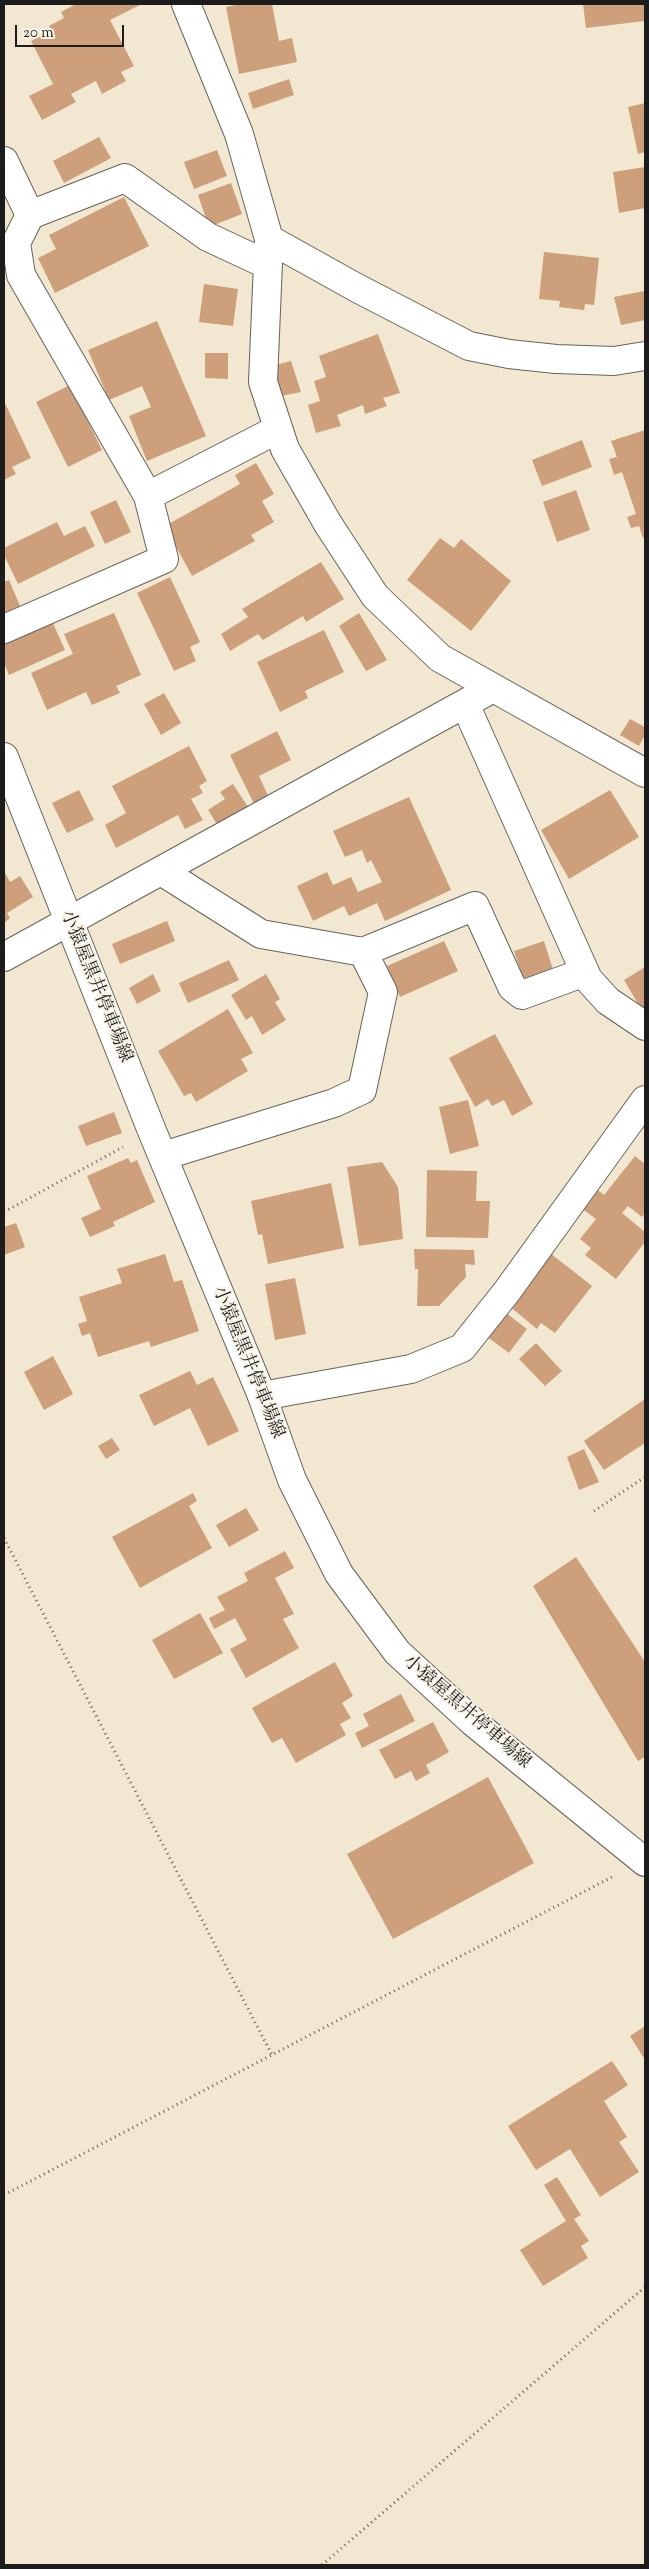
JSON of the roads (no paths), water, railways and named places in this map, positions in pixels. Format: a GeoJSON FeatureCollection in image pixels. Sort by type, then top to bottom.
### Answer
{"type":"FeatureCollection","features":[{"type":"Feature","properties":{"kind":"street"},"geometry":{"type":"LineString","coordinates":[[186,4],[239,134],[269,238],[263,382],[284,449],[374,596],[440,658],[645,773]]}},
{"type":"Feature","properties":{"kind":"street"},"geometry":{"type":"LineString","coordinates":[[4,160],[30,214]]}},
{"type":"Feature","properties":{"kind":"street"},"geometry":{"type":"LineString","coordinates":[[4,629],[164,559],[148,496],[21,275],[16,243],[30,214],[126,178],[208,237],[268,265]]}},
{"type":"Feature","properties":{"kind":"street"},"geometry":{"type":"LineString","coordinates":[[269,238],[357,288],[469,346],[509,354],[556,359],[614,360],[645,356]]}},
{"type":"Feature","properties":{"kind":"street"},"geometry":{"type":"LineString","coordinates":[[148,496],[278,429]]}},
{"type":"Feature","properties":{"kind":"street"},"geometry":{"type":"LineString","coordinates":[[4,957],[493,688]]}},
{"type":"Feature","properties":{"kind":"street"},"geometry":{"type":"LineString","coordinates":[[465,704],[588,979],[608,1001],[645,1026]]}},
{"type":"Feature","properties":{"kind":"street","name":"小猿屋黒井停車場線"},"geometry":{"type":"LineString","coordinates":[[4,757],[162,1156],[262,1396],[292,1480],[339,1574],[397,1652],[472,1722],[644,1861]]}},
{"type":"Feature","properties":{"kind":"street"},"geometry":{"type":"LineString","coordinates":[[161,871],[261,934],[363,952],[475,906],[512,987],[522,995],[585,972]]}},
{"type":"Feature","properties":{"kind":"street"},"geometry":{"type":"LineString","coordinates":[[162,1156],[334,1103],[362,1090],[383,992],[363,952]]}},
{"type":"Feature","properties":{"kind":"street"},"geometry":{"type":"LineString","coordinates":[[262,1396],[411,1369],[462,1348],[508,1290],[645,1100]]}}]}
